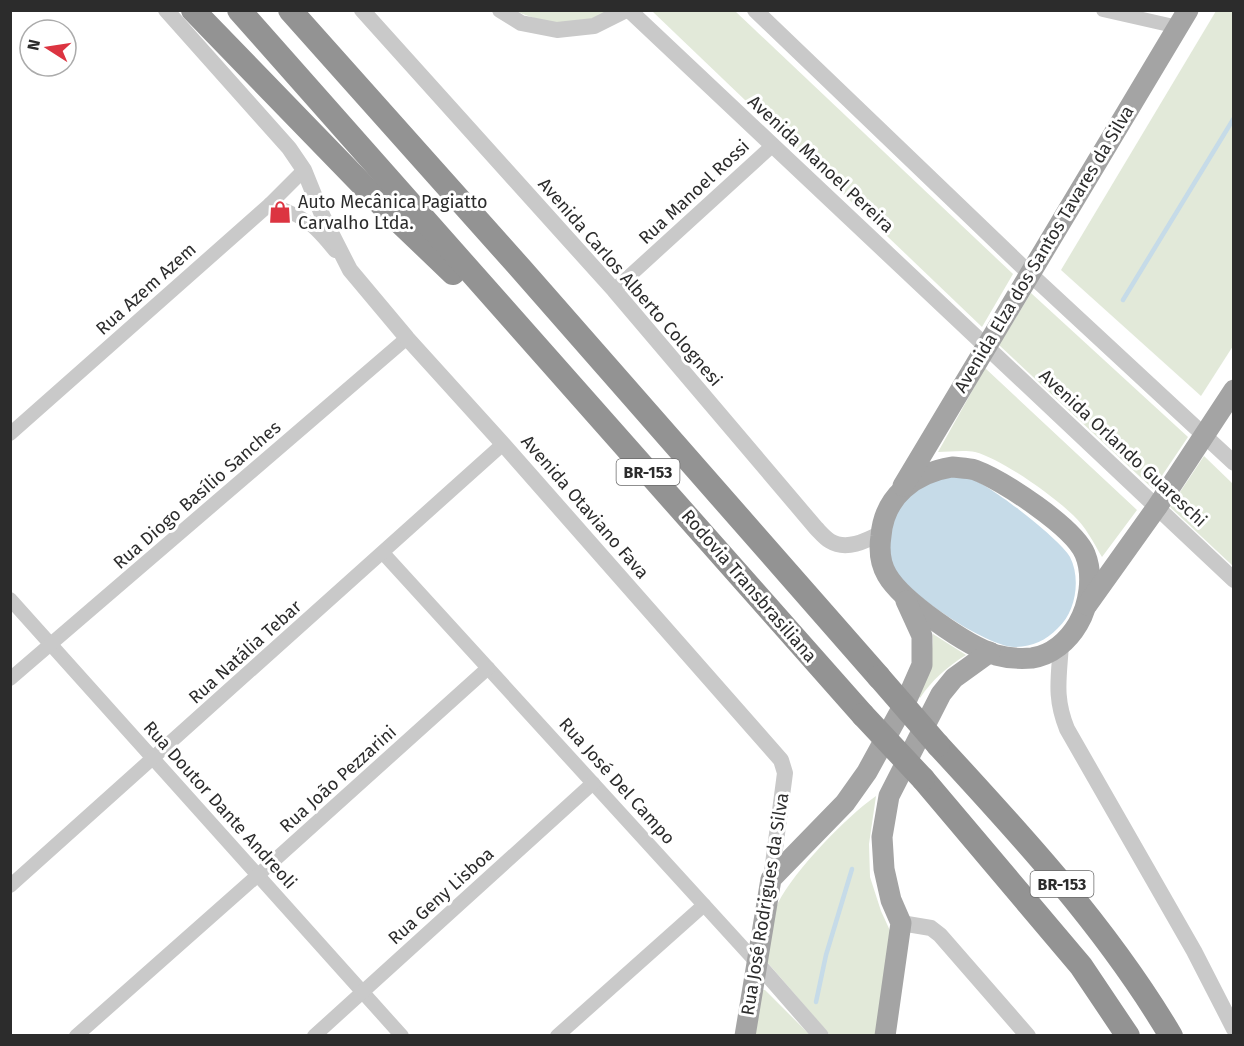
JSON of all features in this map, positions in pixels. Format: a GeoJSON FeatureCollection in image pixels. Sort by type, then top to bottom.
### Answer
{"type":"FeatureCollection","features":[{"type":"Feature","properties":{"kind":"highway"},"geometry":{"type":"LineString","coordinates":[[194,10],[424,246],[448,269],[503,309]]}},
{"type":"Feature","properties":{"kind":"highway","name":"Rodovia Transbrasiliana"},"geometry":{"type":"LineString","coordinates":[[239,10],[863,715],[923,779],[1081,966],[1128,1035]]}},
{"type":"Feature","properties":{"kind":"highway","name":"Rodovia Transbrasiliana"},"geometry":{"type":"LineString","coordinates":[[290,10],[522,270],[938,745],[1029,844],[1120,958],[1171,1035]]}},
{"type":"Feature","properties":{"kind":"highway"},"geometry":{"type":"LineString","coordinates":[[314,10],[342,69]]}},
{"type":"Feature","properties":{"kind":"main road","name":"Avenida Elza dos Santos Tavares da Silva"},"geometry":{"type":"LineString","coordinates":[[901,489],[1183,19]]}},
{"type":"Feature","properties":{"kind":"main road"},"geometry":{"type":"LineString","coordinates":[[903,596],[937,622],[990,652],[1013,658],[1033,657],[1052,652],[1071,635],[1087,606],[1157,507],[1233,390]]}},
{"type":"Feature","properties":{"kind":"main road"},"geometry":{"type":"LineString","coordinates":[[771,879],[845,803],[867,772],[907,699],[922,665],[922,636],[903,596],[881,563],[881,533],[887,509],[901,489],[936,469],[952,467],[972,469],[990,477],[1031,503],[1076,538],[1085,554],[1089,571],[1087,606]]}},
{"type":"Feature","properties":{"kind":"main road"},"geometry":{"type":"LineString","coordinates":[[885,1035],[901,923],[891,900],[884,869],[882,837],[889,796],[941,694],[954,678],[990,652]]}},
{"type":"Feature","properties":{"kind":"main road","name":"Rua José Rodrigues da Silva"},"geometry":{"type":"LineString","coordinates":[[745,1035],[771,879]]}},
{"type":"Feature","properties":{"kind":"street","name":"Avenida Otaviano Fava"},"geometry":{"type":"LineString","coordinates":[[166,10],[289,148],[304,170],[322,217],[350,270]]}},
{"type":"Feature","properties":{"kind":"street","name":"Avenida Carlos Alberto Colognesi"},"geometry":{"type":"LineString","coordinates":[[362,10],[614,290],[816,528],[831,542],[845,545],[858,543],[881,533]]}},
{"type":"Feature","properties":{"kind":"street"},"geometry":{"type":"LineString","coordinates":[[500,10],[521,23],[558,30],[594,26],[628,10]]}},
{"type":"Feature","properties":{"kind":"street","name":"Avenida Manoel Pereira"},"geometry":{"type":"LineString","coordinates":[[628,10],[986,345]]}},
{"type":"Feature","properties":{"kind":"street"},"geometry":{"type":"LineString","coordinates":[[755,10],[1029,273],[1233,463]]}},
{"type":"Feature","properties":{"kind":"street"},"geometry":{"type":"LineString","coordinates":[[1103,10],[1183,19]]}},
{"type":"Feature","properties":{"kind":"street","name":"Rua Manoel Rossi"},"geometry":{"type":"LineString","coordinates":[[614,290],[772,145]]}},
{"type":"Feature","properties":{"kind":"street","name":"Rua Azem Azem"},"geometry":{"type":"LineString","coordinates":[[10,434],[270,204],[304,170]]}},
{"type":"Feature","properties":{"kind":"street","name":"Avenida Otaviano Fava"},"geometry":{"type":"LineString","coordinates":[[270,204],[295,213],[315,226],[407,338],[773,749],[781,760],[785,773]]}},
{"type":"Feature","properties":{"kind":"street","name":"Rua Diogo Basílio Sanches"},"geometry":{"type":"LineString","coordinates":[[10,679],[407,338]]}},
{"type":"Feature","properties":{"kind":"street","name":"Avenida Orlando Guareschi"},"geometry":{"type":"LineString","coordinates":[[986,345],[1233,580]]}},
{"type":"Feature","properties":{"kind":"street","name":"Rua Natália Tebar"},"geometry":{"type":"LineString","coordinates":[[10,886],[503,444]]}},
{"type":"Feature","properties":{"kind":"street","name":"Rua José Del Campo"},"geometry":{"type":"LineString","coordinates":[[383,553],[821,1035]]}},
{"type":"Feature","properties":{"kind":"street","name":"Rua Doutor Dante Andreoli"},"geometry":{"type":"LineString","coordinates":[[10,599],[402,1035]]}},
{"type":"Feature","properties":{"kind":"street"},"geometry":{"type":"LineString","coordinates":[[1061,644],[1058,678],[1059,710],[1067,729],[1194,951],[1233,1029]]}},
{"type":"Feature","properties":{"kind":"street","name":"Rua João Pezzarini"},"geometry":{"type":"LineString","coordinates":[[76,1035],[488,668]]}},
{"type":"Feature","properties":{"kind":"street","name":"Rua José Rodrigues da Silva"},"geometry":{"type":"LineString","coordinates":[[771,879],[785,773]]}},
{"type":"Feature","properties":{"kind":"street","name":"Rua Geny Lisboa"},"geometry":{"type":"LineString","coordinates":[[314,1035],[593,783]]}},
{"type":"Feature","properties":{"kind":"street"},"geometry":{"type":"LineString","coordinates":[[557,1035],[704,904]]}},
{"type":"Feature","properties":{"kind":"street"},"geometry":{"type":"LineString","coordinates":[[901,923],[931,928],[940,935],[1028,1035]]}},
{"type":"Feature","properties":{"kind":"green space"},"geometry":{"type":"Polygon","coordinates":[[[516,11],[615,11],[563,23],[541,20],[516,11]]]}},
{"type":"Feature","properties":{"kind":"green space"},"geometry":{"type":"Polygon","coordinates":[[[652,11],[735,11],[1013,274],[982,327],[652,11]]]}},
{"type":"Feature","properties":{"kind":"green space"},"geometry":{"type":"Polygon","coordinates":[[[1216,11],[1233,11],[1233,346],[1201,396],[1061,270],[1216,11]]]}},
{"type":"Feature","properties":{"kind":"green space"},"geometry":{"type":"Polygon","coordinates":[[[1031,293],[1188,437],[1153,489],[999,345],[1031,293]]]}},
{"type":"Feature","properties":{"kind":"green space"},"geometry":{"type":"Polygon","coordinates":[[[985,368],[1137,510],[1102,557],[1086,530],[1073,515],[1013,470],[975,452],[938,452],[985,368]]]}},
{"type":"Feature","properties":{"kind":"green space"},"geometry":{"type":"Polygon","coordinates":[[[1204,456],[1233,484],[1233,566],[1170,507],[1204,456]]]}},
{"type":"Feature","properties":{"kind":"green space"},"geometry":{"type":"Polygon","coordinates":[[[933,634],[966,655],[940,674],[920,698],[916,693],[929,665],[933,634]]]}},
{"type":"Feature","properties":{"kind":"green space"},"geometry":{"type":"Polygon","coordinates":[[[876,796],[869,844],[870,877],[892,935],[876,1035],[830,1035],[767,962],[767,948],[773,916],[786,890],[808,860],[836,830],[876,796]]]}},
{"type":"Feature","properties":{"kind":"green space"},"geometry":{"type":"Polygon","coordinates":[[[756,989],[765,990],[810,1035],[749,1036],[756,989]]]}},
{"type":"Feature","properties":{"kind":"water"},"geometry":{"type":"Polygon","coordinates":[[[964,477],[976,481],[1005,499],[1052,537],[1070,557],[1076,584],[1073,604],[1064,621],[1043,640],[1027,646],[1014,647],[985,638],[930,604],[901,579],[894,568],[890,554],[889,533],[898,510],[917,488],[929,482],[964,477]]]}},
{"type":"Feature","properties":{"kind":"waterway"},"geometry":{"type":"LineString","coordinates":[[1123,300],[1234,118]]}},
{"type":"Feature","properties":{"kind":"waterway"},"geometry":{"type":"LineString","coordinates":[[816,1002],[826,955],[852,869]]}},
{"type":"Feature","properties":{"kind":"place","name":"Auto Mecânica Pagiatto Carvalho Ltda."},"geometry":{"type":"Point","coordinates":[280,212]}}]}
